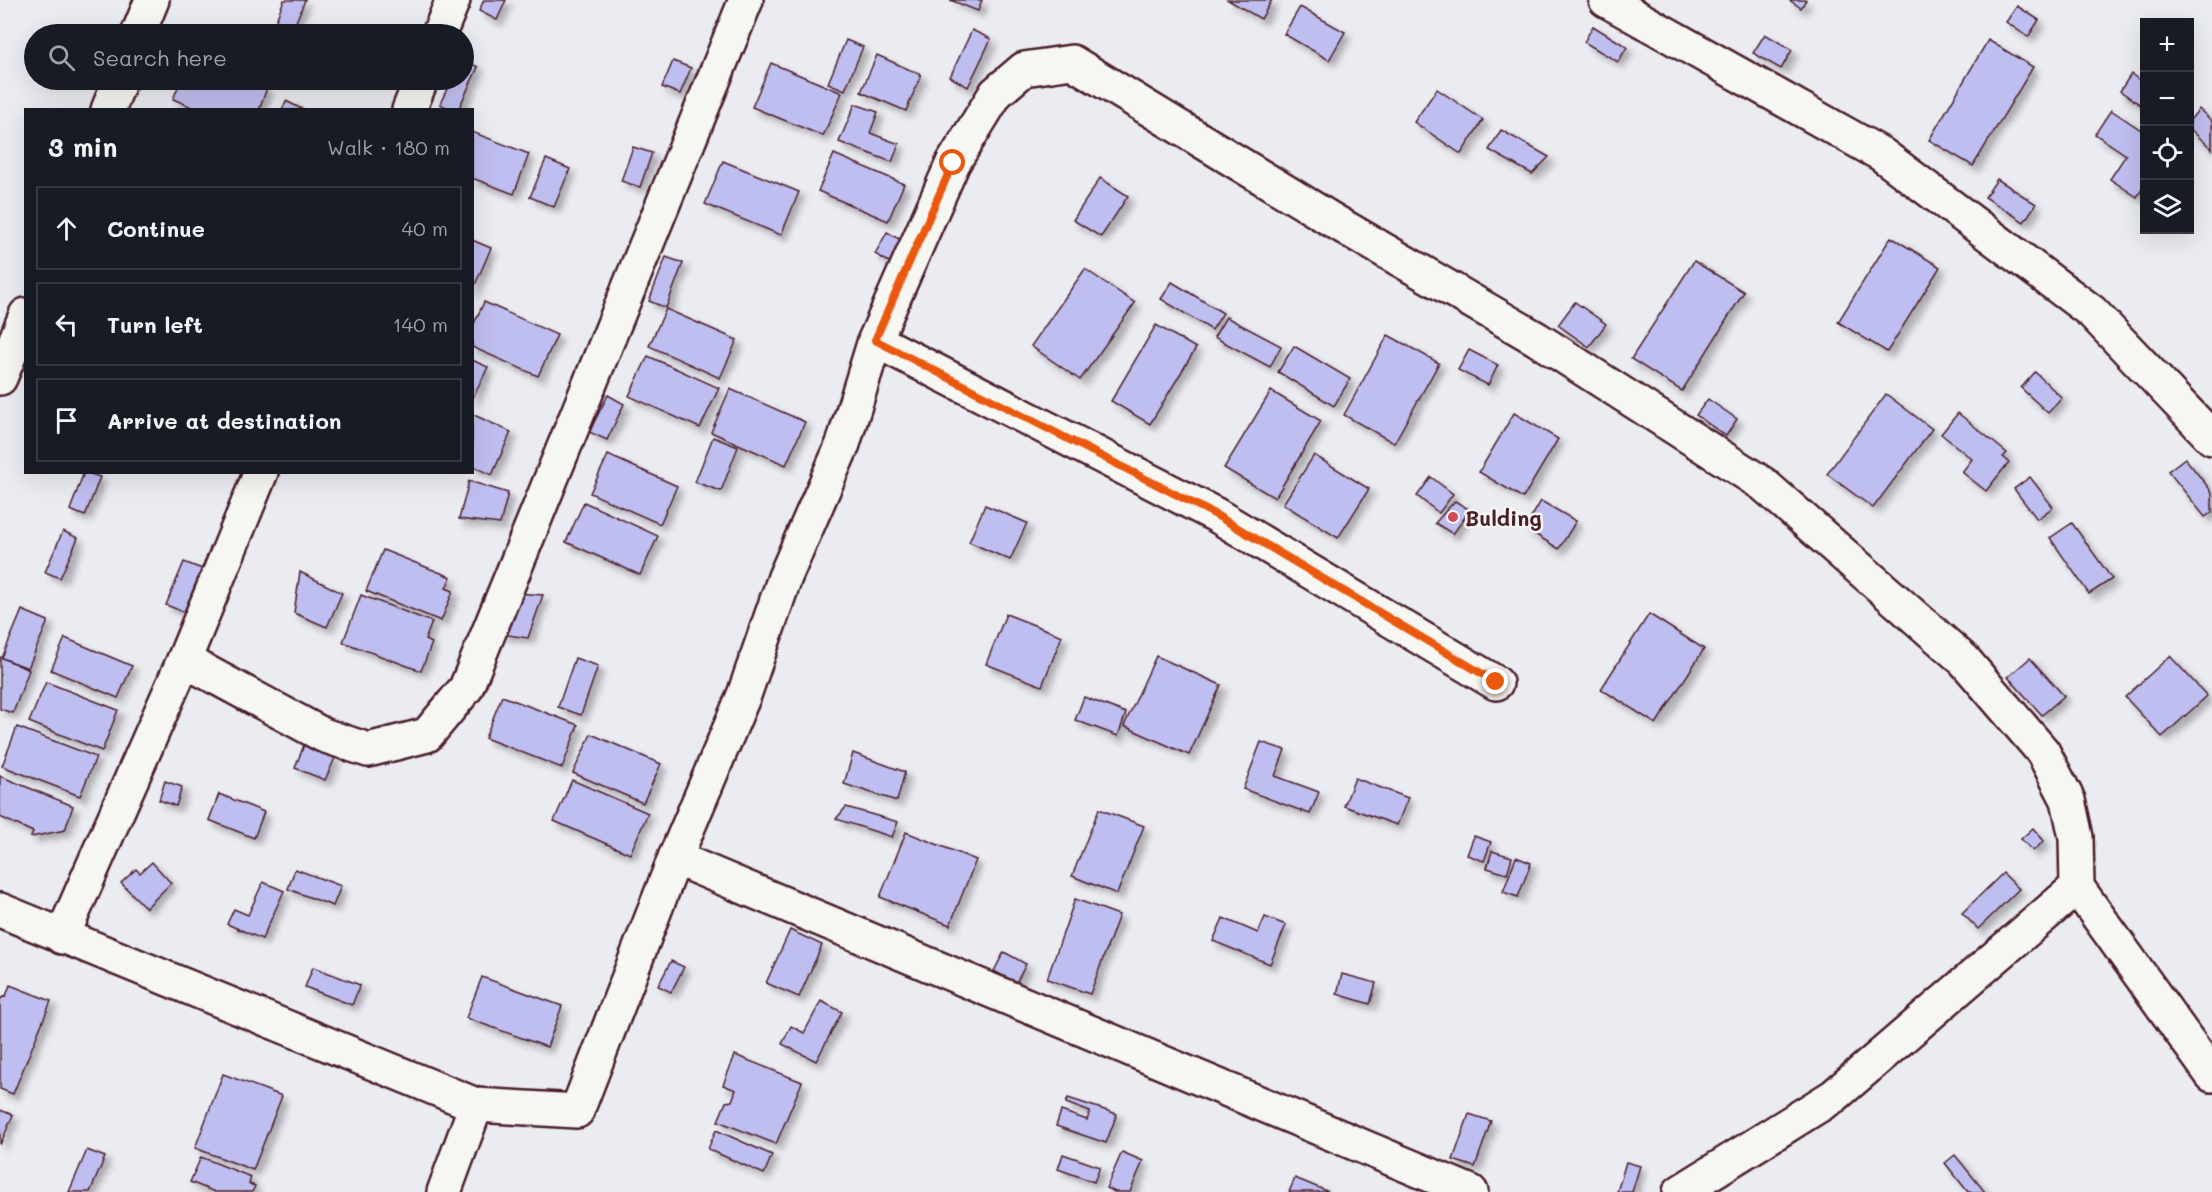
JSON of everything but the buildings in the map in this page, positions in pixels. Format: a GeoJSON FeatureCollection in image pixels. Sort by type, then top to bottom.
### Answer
{"type":"FeatureCollection","features":[{"type":"Feature","properties":{"kind":"street"},"geometry":{"type":"LineString","coordinates":[[142,24],[152,0]]}},
{"type":"Feature","properties":{"kind":"street"},"geometry":{"type":"LineString","coordinates":[[443,24],[453,0]]}},
{"type":"Feature","properties":{"kind":"street"},"geometry":{"type":"LineString","coordinates":[[184,660],[323,735],[368,750],[427,735],[466,688],[746,0]]}},
{"type":"Feature","properties":{"kind":"street"},"geometry":{"type":"LineString","coordinates":[[1620,4],[1881,154],[2092,312],[2212,438]]}},
{"type":"Feature","properties":{"kind":"street"},"geometry":{"type":"LineString","coordinates":[[0,910],[476,1105],[577,1111],[675,858],[744,695],[785,576],[843,444],[875,340],[953,163],[996,93],[1024,69],[1072,62],[1332,220],[1537,339],[1762,484],[1964,660],[2043,752],[2068,800],[2076,837],[2077,887],[2212,1075]]}},
{"type":"Feature","properties":{"kind":"street"},"geometry":{"type":"LineString","coordinates":[[109,108],[116,90]]}},
{"type":"Feature","properties":{"kind":"street"},"geometry":{"type":"LineString","coordinates":[[409,108],[417,90]]}},
{"type":"Feature","properties":{"kind":"street"},"geometry":{"type":"LineString","coordinates":[[0,378],[24,320]]}},
{"type":"Feature","properties":{"kind":"street"},"geometry":{"type":"LineString","coordinates":[[875,340],[1216,515],[1496,682]]}},
{"type":"Feature","properties":{"kind":"street"},"geometry":{"type":"LineString","coordinates":[[62,937],[184,660],[260,474]]}},
{"type":"Feature","properties":{"kind":"street"},"geometry":{"type":"LineString","coordinates":[[675,858],[1471,1192]]}},
{"type":"Feature","properties":{"kind":"street"},"geometry":{"type":"LineString","coordinates":[[1680,1192],[1715,1183],[1834,1096],[2077,887]]}},
{"type":"Feature","properties":{"kind":"street"},"geometry":{"type":"LineString","coordinates":[[444,1192],[476,1105]]}},
{"type":"Feature","properties":{"kind":"place","name":"Bulding"},"geometry":{"type":"Point","coordinates":[1453,517]}},
{"type":"Feature","properties":{"kind":"route"},"geometry":{"type":"LineString","coordinates":[[953,163],[875,340],[1216,515],[1496,682]]}}]}
